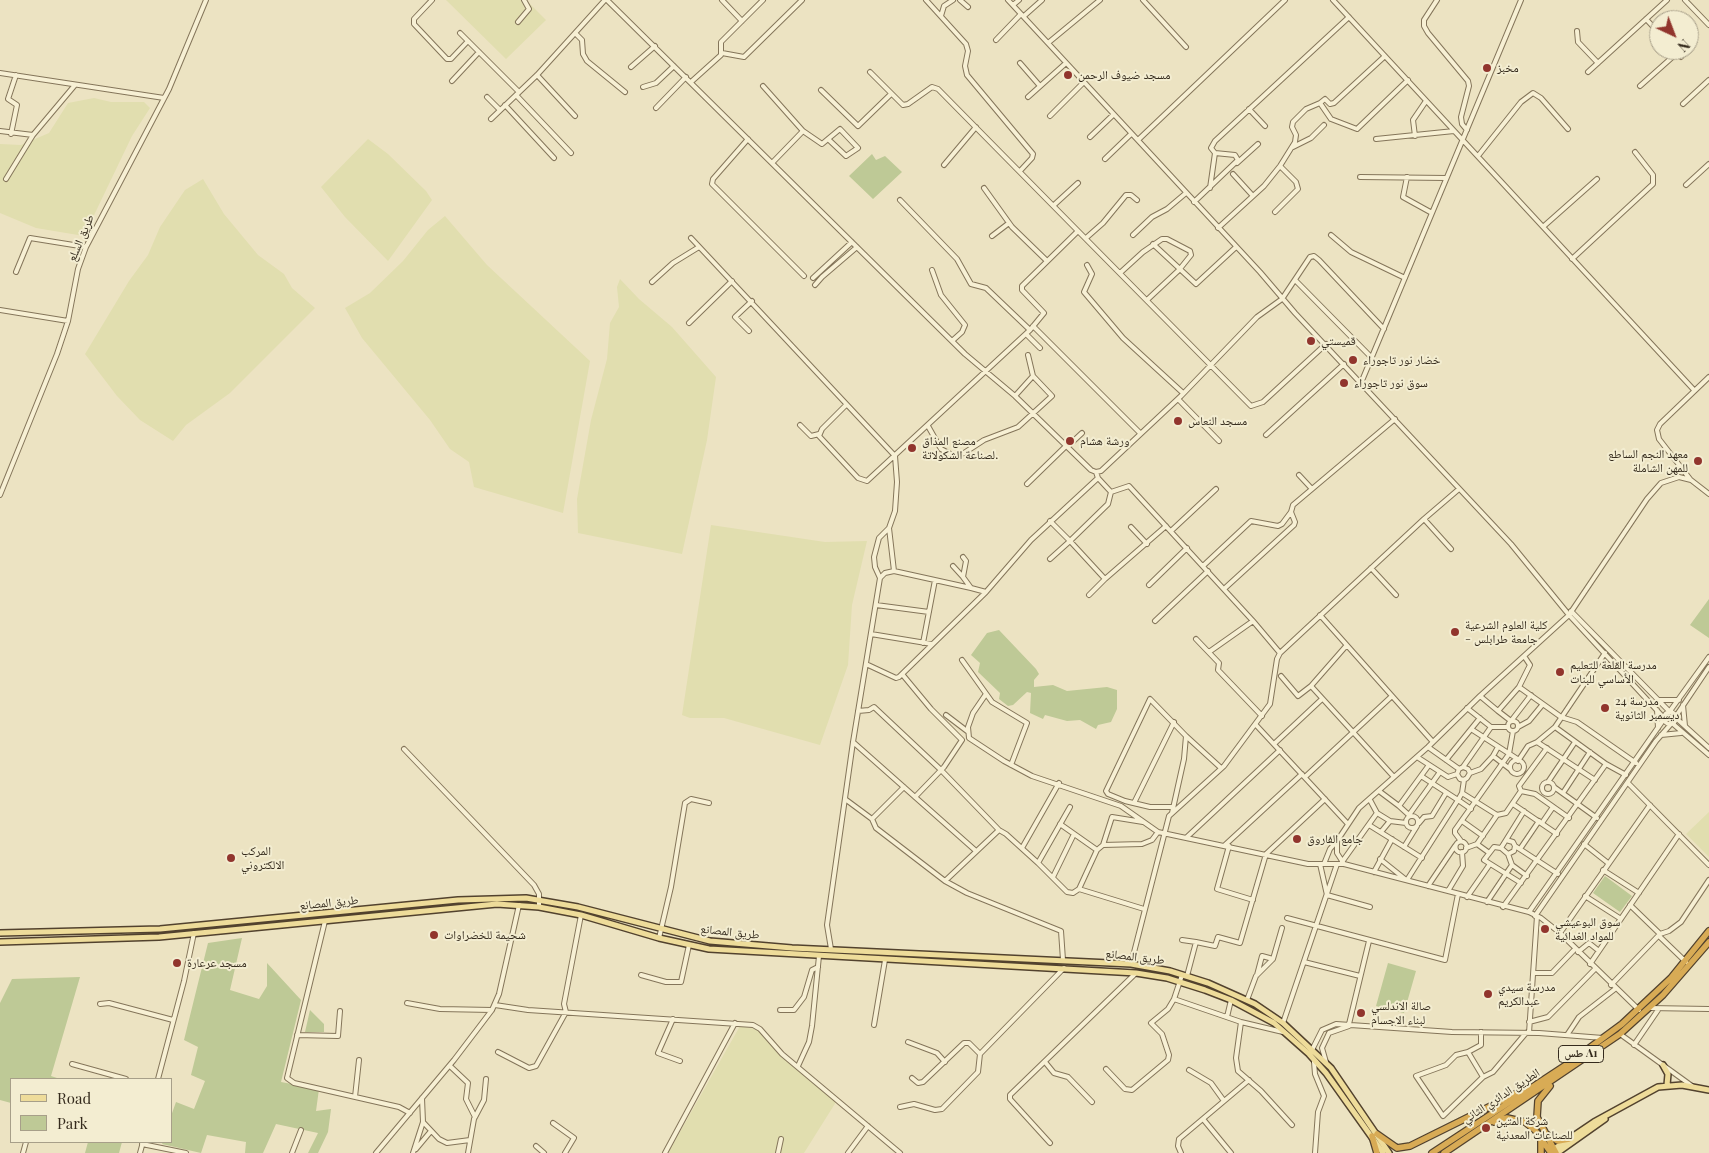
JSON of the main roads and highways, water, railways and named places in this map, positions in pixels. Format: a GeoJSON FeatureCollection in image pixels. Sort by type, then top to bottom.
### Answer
{"type":"FeatureCollection","features":[{"type":"Feature","properties":{"kind":"highway","name":"الطريق الدائري الثاني"},"geometry":{"type":"LineString","coordinates":[[1432,1153],[1604,1038],[1639,1010],[1686,962],[1709,932]]}},
{"type":"Feature","properties":{"kind":"highway","name":"الطريق الدائري الثاني"},"geometry":{"type":"LineString","coordinates":[[1444,1153],[1620,1034],[1650,1008],[1688,968],[1709,942]]}},
{"type":"Feature","properties":{"kind":"highway"},"geometry":{"type":"LineString","coordinates":[[1541,1153],[1543,1146],[1537,1117],[1538,1101],[1543,1093],[1563,1074]]}},
{"type":"Feature","properties":{"kind":"highway"},"geometry":{"type":"LineString","coordinates":[[1374,1135],[1397,1148],[1410,1146],[1485,1107],[1534,1085]]}},
{"type":"Feature","properties":{"kind":"highway"},"geometry":{"type":"LineString","coordinates":[[1485,1126],[1514,1118],[1531,1125],[1542,1134],[1558,1142],[1569,1139]]}},
{"type":"Feature","properties":{"kind":"highway"},"geometry":{"type":"LineString","coordinates":[[1542,1134],[1554,1152]]}},
{"type":"Feature","properties":{"kind":"highway"},"geometry":{"type":"LineString","coordinates":[[1374,1135],[1377,1153]]}},
{"type":"Feature","properties":{"kind":"main road","name":"طريق المصانع"},"geometry":{"type":"LineString","coordinates":[[0,933],[125,930],[225,924],[478,898],[540,900],[586,909],[710,941],[831,950],[1131,964],[1184,975],[1247,1000],[1283,1023],[1311,1051],[1314,1062],[1338,1088],[1389,1153]]}},
{"type":"Feature","properties":{"kind":"main road","name":"طريق المصانع"},"geometry":{"type":"LineString","coordinates":[[0,942],[125,938],[325,921],[460,906],[519,905],[581,915],[690,946],[751,953],[1136,973],[1179,982],[1231,1000],[1260,1014],[1311,1051],[1326,1062],[1343,1083],[1383,1153]]}},
{"type":"Feature","properties":{"kind":"main road"},"geometry":{"type":"LineString","coordinates":[[355,910],[355,918]]}},
{"type":"Feature","properties":{"kind":"main road"},"geometry":{"type":"LineString","coordinates":[[125,930],[125,938]]}},
{"type":"Feature","properties":{"kind":"main road"},"geometry":{"type":"LineString","coordinates":[[1663,1065],[1668,1074],[1667,1085]]}},
{"type":"Feature","properties":{"kind":"main road"},"geometry":{"type":"LineString","coordinates":[[1554,1152],[1569,1139],[1644,1094],[1667,1085],[1692,1086],[1709,1090]]}},
{"type":"Feature","properties":{"kind":"main road"},"geometry":{"type":"LineString","coordinates":[[1554,1152],[1596,1126],[1611,1114]]}},
{"type":"Feature","properties":{"kind":"place","name":"مخبز"},"geometry":{"type":"Point","coordinates":[1487,68]}},
{"type":"Feature","properties":{"kind":"place","name":"مسجد ضيوف الرحمن"},"geometry":{"type":"Point","coordinates":[1068,75]}},
{"type":"Feature","properties":{"kind":"place","name":"قميستي"},"geometry":{"type":"Point","coordinates":[1311,341]}},
{"type":"Feature","properties":{"kind":"place","name":"خضار نور تاجوراء"},"geometry":{"type":"Point","coordinates":[1353,360]}},
{"type":"Feature","properties":{"kind":"place","name":"سوق نور تاجوراء"},"geometry":{"type":"Point","coordinates":[1344,383]}},
{"type":"Feature","properties":{"kind":"place","name":"مسجد النعاس"},"geometry":{"type":"Point","coordinates":[1178,421]}},
{"type":"Feature","properties":{"kind":"place","name":"ورشة هشام"},"geometry":{"type":"Point","coordinates":[1070,441]}},
{"type":"Feature","properties":{"kind":"place","name":"مصنع المذاق لصناعة الشكولاتة."},"geometry":{"type":"Point","coordinates":[912,448]}},
{"type":"Feature","properties":{"kind":"place","name":"معهد النجم الساطع للمهن الشاملة"},"geometry":{"type":"Point","coordinates":[1698,461]}},
{"type":"Feature","properties":{"kind":"place","name":"كلية العلوم الشرعية - جامعة طرابلس"},"geometry":{"type":"Point","coordinates":[1455,632]}},
{"type":"Feature","properties":{"kind":"place","name":"مدرسة القلعة للتعليم الأساسي للبنات"},"geometry":{"type":"Point","coordinates":[1560,672]}},
{"type":"Feature","properties":{"kind":"place","name":"مدرسة 24 ديسمبر الثانوية"},"geometry":{"type":"Point","coordinates":[1605,708]}},
{"type":"Feature","properties":{"kind":"place","name":"جامع الفاروق"},"geometry":{"type":"Point","coordinates":[1297,839]}},
{"type":"Feature","properties":{"kind":"place","name":"المركب الالكتروني"},"geometry":{"type":"Point","coordinates":[231,858]}},
{"type":"Feature","properties":{"kind":"place","name":"سوق البوعيشي للمواد الغدائية"},"geometry":{"type":"Point","coordinates":[1545,929]}},
{"type":"Feature","properties":{"kind":"place","name":"شحيمة للخضراوات"},"geometry":{"type":"Point","coordinates":[434,935]}},
{"type":"Feature","properties":{"kind":"place","name":"مسجد عرعارة"},"geometry":{"type":"Point","coordinates":[177,963]}},
{"type":"Feature","properties":{"kind":"place","name":"مدرسة سيدي عبدالكريم"},"geometry":{"type":"Point","coordinates":[1488,994]}},
{"type":"Feature","properties":{"kind":"place","name":"صالة الاندلسي لبناء الاجسام"},"geometry":{"type":"Point","coordinates":[1361,1013]}},
{"type":"Feature","properties":{"kind":"place","name":"شركة المتين للصناعات المعدنية"},"geometry":{"type":"Point","coordinates":[1486,1128]}}]}
